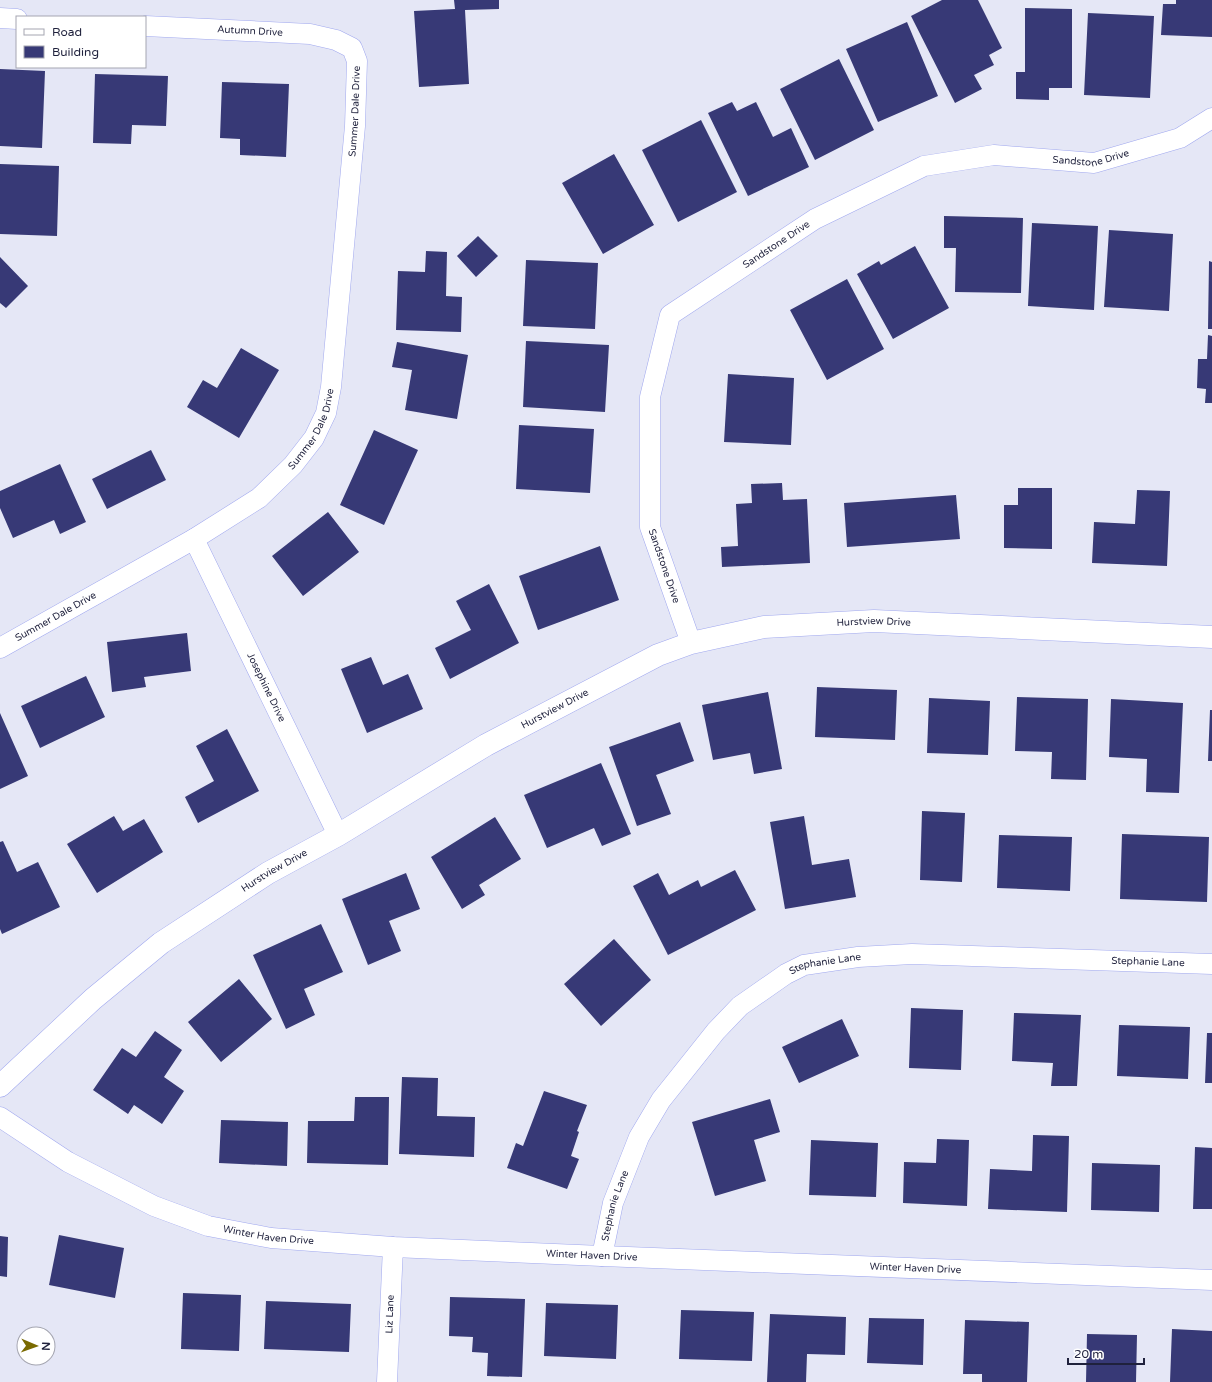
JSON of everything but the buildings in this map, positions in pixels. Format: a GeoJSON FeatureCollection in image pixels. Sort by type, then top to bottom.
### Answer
{"type":"FeatureCollection","features":[{"type":"Feature","properties":{"kind":"street"},"geometry":{"type":"LineString","coordinates":[[0,18],[16,19]]}},
{"type":"Feature","properties":{"kind":"street","name":"Autumn Drive"},"geometry":{"type":"LineString","coordinates":[[146,26],[310,34],[336,40],[352,48]]}},
{"type":"Feature","properties":{"kind":"street","name":"Summer Dale Drive"},"geometry":{"type":"LineString","coordinates":[[0,648],[194,540],[259,498],[292,465],[314,438],[326,413],[331,387],[355,126],[357,61],[352,48]]}},
{"type":"Feature","properties":{"kind":"street","name":"Sandstone Drive"},"geometry":{"type":"LineString","coordinates":[[691,644],[650,527],[650,396],[670,315],[816,219],[924,166],[994,155],[1094,163],[1180,138],[1212,118]]}},
{"type":"Feature","properties":{"kind":"street","name":"Josephine Drive"},"geometry":{"type":"LineString","coordinates":[[194,540],[338,835]]}},
{"type":"Feature","properties":{"kind":"street","name":"Hurstview Drive"},"geometry":{"type":"LineString","coordinates":[[0,1086],[93,999],[161,943],[268,873],[338,835],[486,745],[658,655],[691,644],[764,627],[874,621],[1212,637]]}},
{"type":"Feature","properties":{"kind":"street","name":"Stephanie Lane"},"geometry":{"type":"LineString","coordinates":[[602,1256],[613,1203],[639,1137],[661,1100],[716,1031],[740,1006],[786,974],[804,965],[858,957],[912,954],[1212,964]]}},
{"type":"Feature","properties":{"kind":"street","name":"Winter Haven Drive"},"geometry":{"type":"LineString","coordinates":[[0,1117],[68,1162],[154,1206],[208,1226],[271,1238],[393,1247],[1212,1280]]}},
{"type":"Feature","properties":{"kind":"street","name":"Liz Lane"},"geometry":{"type":"LineString","coordinates":[[387,1382],[393,1247]]}}]}
